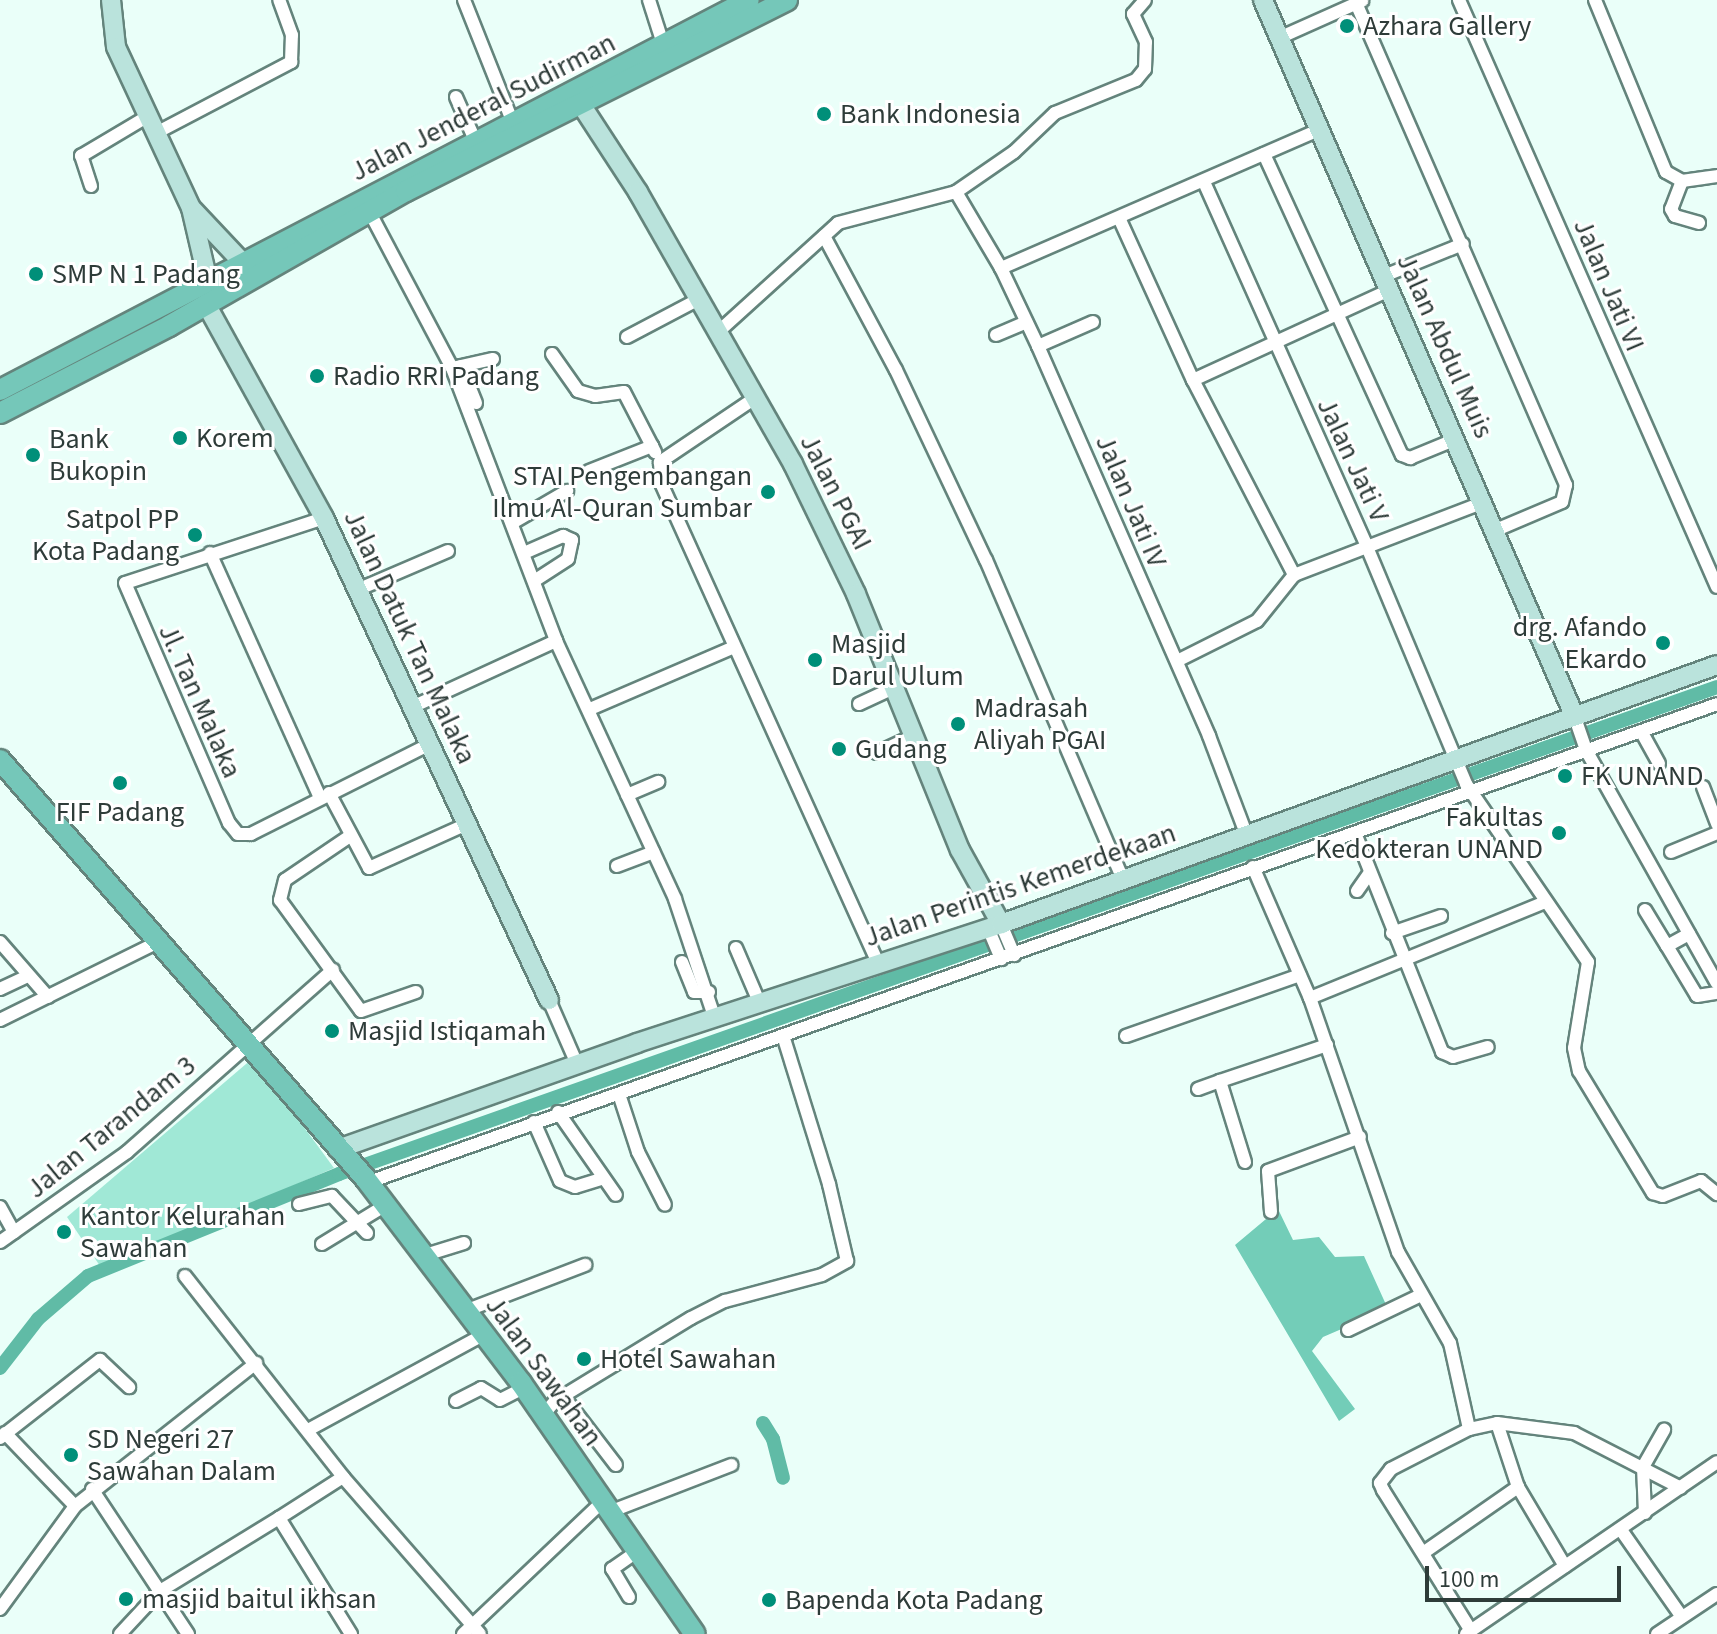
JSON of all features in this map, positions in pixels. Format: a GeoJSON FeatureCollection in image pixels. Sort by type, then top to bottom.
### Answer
{"type":"FeatureCollection","features":[{"type":"Feature","properties":{"kind":"main road","name":"Jalan Jenderal Sudirman"},"geometry":{"type":"LineString","coordinates":[[0,390],[475,140],[664,47],[749,0]]}},
{"type":"Feature","properties":{"kind":"main road"},"geometry":{"type":"LineString","coordinates":[[0,413],[206,304],[369,211],[787,0]]}},
{"type":"Feature","properties":{"kind":"main road","name":"Jalan Sawahan"},"geometry":{"type":"LineString","coordinates":[[0,760],[367,1180],[524,1388],[695,1634]]}},
{"type":"Feature","properties":{"kind":"street"},"geometry":{"type":"LineString","coordinates":[[111,0],[116,47],[191,208],[208,281]]}},
{"type":"Feature","properties":{"kind":"street"},"geometry":{"type":"LineString","coordinates":[[91,186],[81,156],[291,62],[292,35],[279,0]]}},
{"type":"Feature","properties":{"kind":"street"},"geometry":{"type":"LineString","coordinates":[[464,0],[513,123]]}},
{"type":"Feature","properties":{"kind":"street"},"geometry":{"type":"LineString","coordinates":[[649,0],[664,47]]}},
{"type":"Feature","properties":{"kind":"street"},"geometry":{"type":"LineString","coordinates":[[718,332],[848,218],[956,192],[1014,152],[1055,113],[1136,80],[1145,69],[1146,42],[1133,14],[1145,0]]}},
{"type":"Feature","properties":{"kind":"street","name":"Jalan Abdul Muis"},"geometry":{"type":"LineString","coordinates":[[1263,0],[1484,502],[1575,720]]}},
{"type":"Feature","properties":{"kind":"street","name":"Jalan Jati VI"},"geometry":{"type":"LineString","coordinates":[[1459,0],[1717,587]]}},
{"type":"Feature","properties":{"kind":"street"},"geometry":{"type":"LineString","coordinates":[[1595,0],[1666,172],[1682,181],[1714,177],[1717,191]]}},
{"type":"Feature","properties":{"kind":"street"},"geometry":{"type":"LineString","coordinates":[[1281,37],[1360,1],[1567,491],[1562,502],[1496,530]]}},
{"type":"Feature","properties":{"kind":"street"},"geometry":{"type":"LineString","coordinates":[[456,97],[475,140]]}},
{"type":"Feature","properties":{"kind":"street","name":"Jalan PGAI"},"geometry":{"type":"LineString","coordinates":[[582,106],[718,332],[856,594],[912,737],[996,930]]}},
{"type":"Feature","properties":{"kind":"street"},"geometry":{"type":"LineString","coordinates":[[1001,268],[1120,220],[1318,130]]}},
{"type":"Feature","properties":{"kind":"street"},"geometry":{"type":"LineString","coordinates":[[1264,154],[1402,455],[1410,458],[1456,439]]}},
{"type":"Feature","properties":{"kind":"street"},"geometry":{"type":"LineString","coordinates":[[1682,181],[1671,209],[1675,216],[1699,223]]}},
{"type":"Feature","properties":{"kind":"street","name":"Jalan Jati V"},"geometry":{"type":"LineString","coordinates":[[1204,182],[1273,344],[1367,547],[1468,788],[1543,903],[1588,962],[1574,1060],[1623,1147],[1656,1196],[1701,1181],[1717,1194]]}},
{"type":"Feature","properties":{"kind":"street","name":"Jalan Jati IV"},"geometry":{"type":"LineString","coordinates":[[956,192],[1001,268],[1038,346],[1177,661],[1247,836]]}},
{"type":"Feature","properties":{"kind":"street"},"geometry":{"type":"LineString","coordinates":[[191,208],[242,262]]}},
{"type":"Feature","properties":{"kind":"street"},"geometry":{"type":"LineString","coordinates":[[369,211],[476,403]]}},
{"type":"Feature","properties":{"kind":"street"},"geometry":{"type":"LineString","coordinates":[[1120,220],[1193,380],[1294,575]]}},
{"type":"Feature","properties":{"kind":"street"},"geometry":{"type":"LineString","coordinates":[[824,236],[967,520],[1123,879]]}},
{"type":"Feature","properties":{"kind":"street"},"geometry":{"type":"LineString","coordinates":[[1193,380],[1338,314],[1387,283],[1463,244]]}},
{"type":"Feature","properties":{"kind":"street"},"geometry":{"type":"LineString","coordinates":[[627,337],[699,299]]}},
{"type":"Feature","properties":{"kind":"street","name":"Jalan Datuk Tan Malaka"},"geometry":{"type":"LineString","coordinates":[[206,304],[324,518],[410,708],[549,1000]]}},
{"type":"Feature","properties":{"kind":"street"},"geometry":{"type":"LineString","coordinates":[[996,335],[1026,322]]}},
{"type":"Feature","properties":{"kind":"street"},"geometry":{"type":"LineString","coordinates":[[1038,346],[1093,322]]}},
{"type":"Feature","properties":{"kind":"street"},"geometry":{"type":"LineString","coordinates":[[552,354],[578,391],[595,396],[624,392],[660,462],[661,483],[878,963]]}},
{"type":"Feature","properties":{"kind":"street"},"geometry":{"type":"LineString","coordinates":[[456,367],[493,359]]}},
{"type":"Feature","properties":{"kind":"street"},"geometry":{"type":"LineString","coordinates":[[456,367],[556,641],[590,709],[653,852],[709,992],[715,1019]]}},
{"type":"Feature","properties":{"kind":"street"},"geometry":{"type":"LineString","coordinates":[[660,462],[755,398]]}},
{"type":"Feature","properties":{"kind":"street"},"geometry":{"type":"LineString","coordinates":[[589,471],[652,446]]}},
{"type":"Feature","properties":{"kind":"street"},"geometry":{"type":"LineString","coordinates":[[512,523],[567,491]]}},
{"type":"Feature","properties":{"kind":"street"},"geometry":{"type":"LineString","coordinates":[[1177,661],[1257,621],[1294,575],[1484,502]]}},
{"type":"Feature","properties":{"kind":"street","name":"Jl. Tan Malaka"},"geometry":{"type":"LineString","coordinates":[[324,518],[128,579],[126,595],[140,629],[233,830],[251,834],[428,745]]}},
{"type":"Feature","properties":{"kind":"street"},"geometry":{"type":"LineString","coordinates":[[524,553],[563,536],[572,540],[568,559],[534,581]]}},
{"type":"Feature","properties":{"kind":"street"},"geometry":{"type":"LineString","coordinates":[[357,590],[448,551]]}},
{"type":"Feature","properties":{"kind":"street"},"geometry":{"type":"LineString","coordinates":[[210,553],[325,795],[372,868],[467,824]]}},
{"type":"Feature","properties":{"kind":"street"},"geometry":{"type":"LineString","coordinates":[[410,708],[556,641]]}},
{"type":"Feature","properties":{"kind":"street"},"geometry":{"type":"LineString","coordinates":[[590,709],[734,647]]}},
{"type":"Feature","properties":{"kind":"street","name":"Jalan Perintis Kemerdekaan"},"geometry":{"type":"LineString","coordinates":[[341,1152],[577,1064],[878,963],[996,930],[1123,879],[1459,764],[1717,665]]}},
{"type":"Feature","properties":{"kind":"street"},"geometry":{"type":"LineString","coordinates":[[859,704],[894,688]]}},
{"type":"Feature","properties":{"kind":"street"},"geometry":{"type":"LineString","coordinates":[[367,1180],[558,1112],[784,1039],[1004,952],[1355,833],[1468,788],[1717,704]]}},
{"type":"Feature","properties":{"kind":"street"},"geometry":{"type":"LineString","coordinates":[[1575,720],[1585,748],[1717,983]]}},
{"type":"Feature","properties":{"kind":"street"},"geometry":{"type":"LineString","coordinates":[[1641,731],[1659,763]]}},
{"type":"Feature","properties":{"kind":"street"},"geometry":{"type":"LineString","coordinates":[[877,753],[912,737]]}},
{"type":"Feature","properties":{"kind":"street"},"geometry":{"type":"LineString","coordinates":[[627,795],[658,782]]}},
{"type":"Feature","properties":{"kind":"street"},"geometry":{"type":"LineString","coordinates":[[1703,787],[1717,824]]}},
{"type":"Feature","properties":{"kind":"street"},"geometry":{"type":"LineString","coordinates":[[1355,833],[1392,933],[1442,1052],[1453,1057],[1488,1047]]}},
{"type":"Feature","properties":{"kind":"street"},"geometry":{"type":"LineString","coordinates":[[1671,852],[1717,833]]}},
{"type":"Feature","properties":{"kind":"street"},"geometry":{"type":"LineString","coordinates":[[350,836],[285,880],[278,892],[364,1012],[416,992]]}},
{"type":"Feature","properties":{"kind":"street"},"geometry":{"type":"LineString","coordinates":[[617,866],[653,852]]}},
{"type":"Feature","properties":{"kind":"street"},"geometry":{"type":"LineString","coordinates":[[1253,867],[1310,998],[1391,1235],[1421,1295],[1450,1343],[1469,1429]]}},
{"type":"Feature","properties":{"kind":"street"},"geometry":{"type":"LineString","coordinates":[[1357,891],[1369,874]]}},
{"type":"Feature","properties":{"kind":"street"},"geometry":{"type":"LineString","coordinates":[[1310,998],[1543,903]]}},
{"type":"Feature","properties":{"kind":"street"},"geometry":{"type":"LineString","coordinates":[[1645,910],[1697,996],[1717,993]]}},
{"type":"Feature","properties":{"kind":"street"},"geometry":{"type":"LineString","coordinates":[[1392,933],[1441,916]]}},
{"type":"Feature","properties":{"kind":"street"},"geometry":{"type":"LineString","coordinates":[[996,930],[1004,952]]}},
{"type":"Feature","properties":{"kind":"street"},"geometry":{"type":"LineString","coordinates":[[1667,946],[1689,934]]}},
{"type":"Feature","properties":{"kind":"street"},"geometry":{"type":"LineString","coordinates":[[0,942],[48,997]]}},
{"type":"Feature","properties":{"kind":"street"},"geometry":{"type":"LineString","coordinates":[[0,1020],[158,942]]}},
{"type":"Feature","properties":{"kind":"street"},"geometry":{"type":"LineString","coordinates":[[736,948],[760,1004]]}},
{"type":"Feature","properties":{"kind":"street"},"geometry":{"type":"LineString","coordinates":[[682,962],[694,992],[709,992]]}},
{"type":"Feature","properties":{"kind":"street","name":"Jalan Tarandam 3"},"geometry":{"type":"LineString","coordinates":[[0,1242],[127,1152],[333,970]]}},
{"type":"Feature","properties":{"kind":"street"},"geometry":{"type":"LineString","coordinates":[[1126,1036],[1300,975]]}},
{"type":"Feature","properties":{"kind":"street"},"geometry":{"type":"LineString","coordinates":[[0,989],[28,976]]}},
{"type":"Feature","properties":{"kind":"street"},"geometry":{"type":"LineString","coordinates":[[549,1000],[577,1064]]}},
{"type":"Feature","properties":{"kind":"street"},"geometry":{"type":"LineString","coordinates":[[543,1415],[563,1396],[714,1307],[807,1280],[847,1261],[829,1184],[784,1039]]}},
{"type":"Feature","properties":{"kind":"street"},"geometry":{"type":"LineString","coordinates":[[1198,1089],[1327,1045]]}},
{"type":"Feature","properties":{"kind":"street"},"geometry":{"type":"LineString","coordinates":[[1220,1081],[1245,1162]]}},
{"type":"Feature","properties":{"kind":"street"},"geometry":{"type":"LineString","coordinates":[[619,1094],[638,1152],[665,1205]]}},
{"type":"Feature","properties":{"kind":"street"},"geometry":{"type":"LineString","coordinates":[[558,1112],[616,1195]]}},
{"type":"Feature","properties":{"kind":"street"},"geometry":{"type":"LineString","coordinates":[[534,1122],[560,1181],[575,1187],[602,1179]]}},
{"type":"Feature","properties":{"kind":"street"},"geometry":{"type":"LineString","coordinates":[[1271,1212],[1268,1171],[1360,1137]]}},
{"type":"Feature","properties":{"kind":"street"},"geometry":{"type":"LineString","coordinates":[[299,1204],[332,1196],[367,1233]]}},
{"type":"Feature","properties":{"kind":"street"},"geometry":{"type":"LineString","coordinates":[[322,1244],[386,1205]]}},
{"type":"Feature","properties":{"kind":"street"},"geometry":{"type":"LineString","coordinates":[[0,1207],[14,1232]]}},
{"type":"Feature","properties":{"kind":"street"},"geometry":{"type":"LineString","coordinates":[[422,1256],[464,1243]]}},
{"type":"Feature","properties":{"kind":"street"},"geometry":{"type":"LineString","coordinates":[[465,1311],[585,1265]]}},
{"type":"Feature","properties":{"kind":"street"},"geometry":{"type":"LineString","coordinates":[[185,1276],[343,1477],[477,1629]]}},
{"type":"Feature","properties":{"kind":"street"},"geometry":{"type":"LineString","coordinates":[[1348,1330],[1421,1295]]}},
{"type":"Feature","properties":{"kind":"street"},"geometry":{"type":"LineString","coordinates":[[308,1430],[483,1335]]}},
{"type":"Feature","properties":{"kind":"street"},"geometry":{"type":"LineString","coordinates":[[75,1506],[2,1436],[100,1360],[129,1387]]}},
{"type":"Feature","properties":{"kind":"street"},"geometry":{"type":"LineString","coordinates":[[0,1609],[75,1506],[92,1489],[256,1363]]}},
{"type":"Feature","properties":{"kind":"street"},"geometry":{"type":"LineString","coordinates":[[456,1401],[481,1388],[500,1400],[524,1388]]}},
{"type":"Feature","properties":{"kind":"street"},"geometry":{"type":"LineString","coordinates":[[563,1396],[616,1465]]}},
{"type":"Feature","properties":{"kind":"street"},"geometry":{"type":"LineString","coordinates":[[1497,1423],[1518,1487],[1565,1566]]}},
{"type":"Feature","properties":{"kind":"street"},"geometry":{"type":"LineString","coordinates":[[1681,1488],[1574,1433],[1497,1423],[1469,1429],[1382,1477],[1383,1490],[1468,1632],[1621,1530],[1681,1488],[1717,1462]]}},
{"type":"Feature","properties":{"kind":"street"},"geometry":{"type":"LineString","coordinates":[[1645,1513],[1643,1467],[1664,1430]]}},
{"type":"Feature","properties":{"kind":"street"},"geometry":{"type":"LineString","coordinates":[[463,1634],[477,1629],[608,1505],[731,1465]]}},
{"type":"Feature","properties":{"kind":"street"},"geometry":{"type":"LineString","coordinates":[[120,1634],[160,1591],[343,1477]]}},
{"type":"Feature","properties":{"kind":"street"},"geometry":{"type":"LineString","coordinates":[[1423,1553],[1518,1487]]}},
{"type":"Feature","properties":{"kind":"street"},"geometry":{"type":"LineString","coordinates":[[92,1489],[188,1634]]}},
{"type":"Feature","properties":{"kind":"street"},"geometry":{"type":"LineString","coordinates":[[279,1518],[351,1634]]}},
{"type":"Feature","properties":{"kind":"street"},"geometry":{"type":"LineString","coordinates":[[1621,1530],[1682,1617]]}},
{"type":"Feature","properties":{"kind":"street"},"geometry":{"type":"LineString","coordinates":[[629,1597],[612,1569],[639,1550]]}},
{"type":"Feature","properties":{"kind":"street"},"geometry":{"type":"LineString","coordinates":[[1657,1634],[1717,1594]]}},
{"type":"Feature","properties":{"kind":"green space"},"geometry":{"type":"Polygon","coordinates":[[[253,1058],[334,1168],[102,1269],[67,1217],[253,1058]]]}},
{"type":"Feature","properties":{"kind":"green space"},"geometry":{"type":"Polygon","coordinates":[[[1278,1209],[1293,1240],[1319,1237],[1335,1257],[1364,1256],[1388,1309],[1323,1337],[1312,1351],[1355,1409],[1339,1421],[1235,1245],[1278,1209]]]}},
{"type":"Feature","properties":{"kind":"waterway"},"geometry":{"type":"LineString","coordinates":[[0,1368],[38,1319],[88,1276],[339,1174],[1717,687]]}},
{"type":"Feature","properties":{"kind":"waterway"},"geometry":{"type":"LineString","coordinates":[[763,1423],[773,1439],[783,1478]]}},
{"type":"Feature","properties":{"kind":"place","name":"Azhara Gallery"},"geometry":{"type":"Point","coordinates":[1347,26]}},
{"type":"Feature","properties":{"kind":"place","name":"Bank Indonesia"},"geometry":{"type":"Point","coordinates":[824,114]}},
{"type":"Feature","properties":{"kind":"place","name":"SMP N 1 Padang"},"geometry":{"type":"Point","coordinates":[36,274]}},
{"type":"Feature","properties":{"kind":"place","name":"Radio RRI Padang"},"geometry":{"type":"Point","coordinates":[317,376]}},
{"type":"Feature","properties":{"kind":"place","name":"Korem"},"geometry":{"type":"Point","coordinates":[180,438]}},
{"type":"Feature","properties":{"kind":"place","name":"Bank Bukopin"},"geometry":{"type":"Point","coordinates":[33,455]}},
{"type":"Feature","properties":{"kind":"place","name":"STAI Pengembangan Ilmu Al-Quran Sumbar"},"geometry":{"type":"Point","coordinates":[768,492]}},
{"type":"Feature","properties":{"kind":"place","name":"Satpol PP Kota Padang"},"geometry":{"type":"Point","coordinates":[195,535]}},
{"type":"Feature","properties":{"kind":"place","name":"drg. Afando Ekardo"},"geometry":{"type":"Point","coordinates":[1663,643]}},
{"type":"Feature","properties":{"kind":"place","name":"Masjid Darul Ulum"},"geometry":{"type":"Point","coordinates":[815,660]}},
{"type":"Feature","properties":{"kind":"place","name":"Madrasah Aliyah PGAI"},"geometry":{"type":"Point","coordinates":[958,724]}},
{"type":"Feature","properties":{"kind":"place","name":"Gudang"},"geometry":{"type":"Point","coordinates":[839,749]}},
{"type":"Feature","properties":{"kind":"place","name":"FK UNAND"},"geometry":{"type":"Point","coordinates":[1565,776]}},
{"type":"Feature","properties":{"kind":"place","name":"FIF Padang"},"geometry":{"type":"Point","coordinates":[120,783]}},
{"type":"Feature","properties":{"kind":"place","name":"Fakultas Kedokteran UNAND"},"geometry":{"type":"Point","coordinates":[1559,833]}},
{"type":"Feature","properties":{"kind":"place","name":"Masjid Istiqamah"},"geometry":{"type":"Point","coordinates":[332,1031]}},
{"type":"Feature","properties":{"kind":"place","name":"Kantor Kelurahan Sawahan"},"geometry":{"type":"Point","coordinates":[64,1232]}},
{"type":"Feature","properties":{"kind":"place","name":"Hotel Sawahan"},"geometry":{"type":"Point","coordinates":[584,1359]}},
{"type":"Feature","properties":{"kind":"place","name":"SD Negeri 27 Sawahan Dalam"},"geometry":{"type":"Point","coordinates":[71,1455]}},
{"type":"Feature","properties":{"kind":"place","name":"masjid baitul ikhsan"},"geometry":{"type":"Point","coordinates":[126,1599]}},
{"type":"Feature","properties":{"kind":"place","name":"Bapenda Kota Padang"},"geometry":{"type":"Point","coordinates":[769,1600]}}]}
